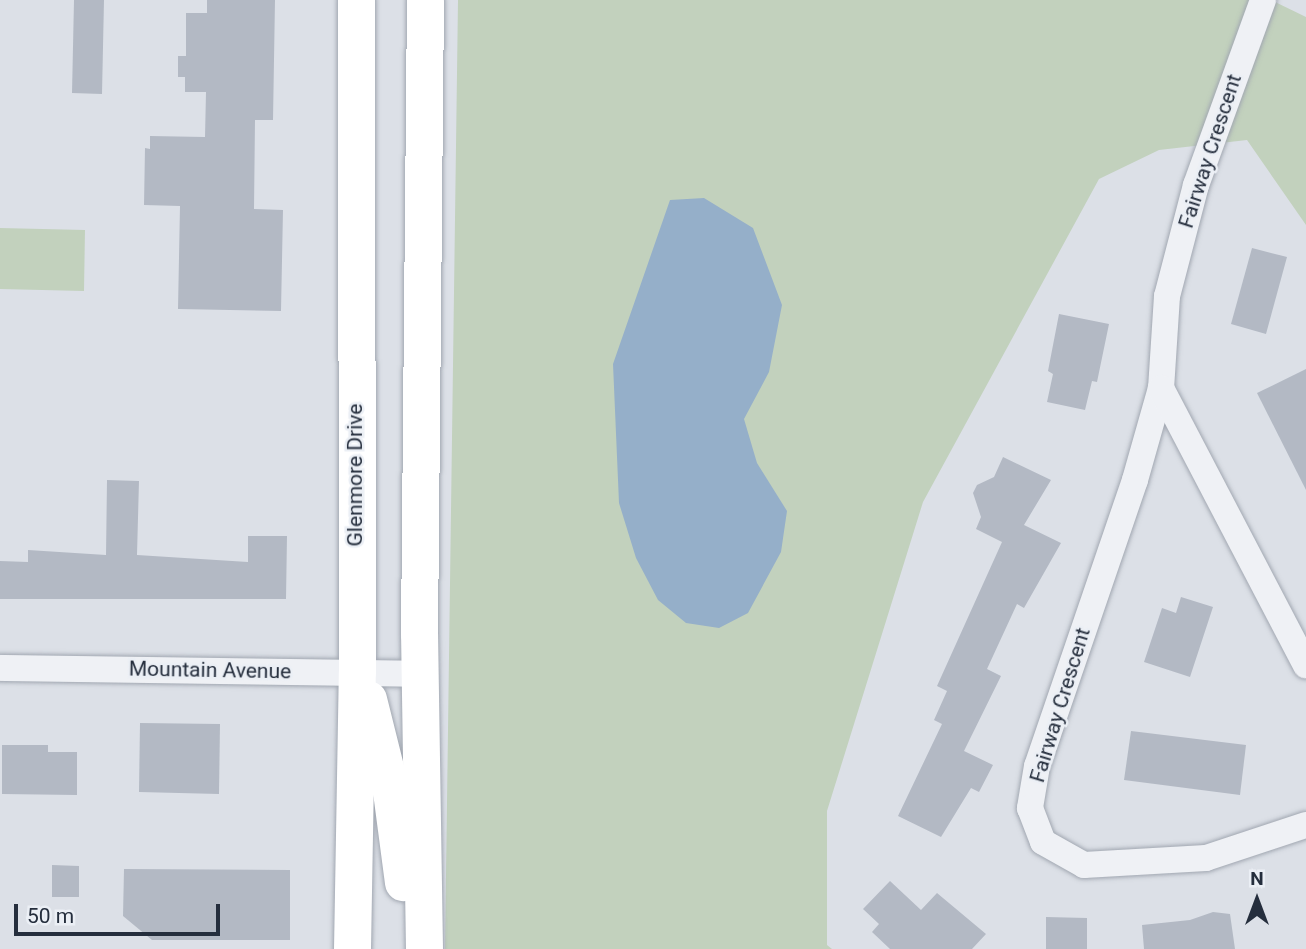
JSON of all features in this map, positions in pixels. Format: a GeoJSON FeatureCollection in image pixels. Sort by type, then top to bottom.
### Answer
{"type":"FeatureCollection","features":[{"type":"Feature","properties":{"kind":"main road","name":"Glenmore Drive"},"geometry":{"type":"LineString","coordinates":[[352,949],[357,672],[356,0]]}},
{"type":"Feature","properties":{"kind":"main road"},"geometry":{"type":"LineString","coordinates":[[424,949],[420,674],[425,0]]}},
{"type":"Feature","properties":{"kind":"main road"},"geometry":{"type":"LineString","coordinates":[[357,672],[382,743],[412,949]]}},
{"type":"Feature","properties":{"kind":"street","name":"Fairway Crescent"},"geometry":{"type":"LineString","coordinates":[[1263,0],[1196,185],[1167,296],[1161,388],[1135,480],[1037,766],[1030,807],[1043,842],[1084,864],[1206,858],[1306,825]]}},
{"type":"Feature","properties":{"kind":"street"},"geometry":{"type":"LineString","coordinates":[[1161,388],[1306,665]]}},
{"type":"Feature","properties":{"kind":"street","name":"Mountain Avenue"},"geometry":{"type":"LineString","coordinates":[[0,668],[420,674]]}},
{"type":"Feature","properties":{"kind":"green space"},"geometry":{"type":"Polygon","coordinates":[[[458,0],[1271,0],[1306,17],[1306,225],[1247,140],[1159,150],[1099,179],[923,502],[827,811],[827,945],[832,949],[445,949],[458,0]]]}},
{"type":"Feature","properties":{"kind":"green space"},"geometry":{"type":"Polygon","coordinates":[[[0,228],[85,230],[84,291],[0,289],[0,228]]]}},
{"type":"Feature","properties":{"kind":"water"},"geometry":{"type":"Polygon","coordinates":[[[704,198],[753,228],[782,305],[769,372],[744,419],[757,463],[787,511],[781,552],[748,613],[719,628],[686,623],[658,600],[636,558],[619,503],[613,364],[670,200],[704,198]]]}},
{"type":"Feature","properties":{"kind":"building"},"geometry":{"type":"Polygon","coordinates":[[[74,0],[104,0],[102,94],[72,93],[74,0]]]}},
{"type":"Feature","properties":{"kind":"building"},"geometry":{"type":"Polygon","coordinates":[[[207,0],[275,0],[273,120],[255,120],[254,209],[283,210],[281,311],[178,309],[180,206],[144,205],[145,148],[150,149],[150,136],[205,137],[206,92],[185,92],[185,77],[178,77],[178,56],[186,56],[186,13],[207,13],[207,0]]]}},
{"type":"Feature","properties":{"kind":"building"},"geometry":{"type":"Polygon","coordinates":[[[1252,248],[1287,257],[1266,334],[1231,324],[1252,248]]]}},
{"type":"Feature","properties":{"kind":"building"},"geometry":{"type":"Polygon","coordinates":[[[1059,314],[1109,324],[1097,382],[1092,381],[1085,410],[1047,402],[1053,374],[1048,371],[1059,314]]]}},
{"type":"Feature","properties":{"kind":"building"},"geometry":{"type":"Polygon","coordinates":[[[1306,369],[1306,490],[1257,393],[1306,369]]]}},
{"type":"Feature","properties":{"kind":"building"},"geometry":{"type":"Polygon","coordinates":[[[1003,457],[1051,480],[1024,525],[1061,543],[1024,608],[1017,604],[987,669],[1001,676],[964,751],[993,765],[979,792],[971,788],[941,837],[898,816],[942,724],[934,720],[947,691],[937,686],[1002,542],[976,529],[981,517],[973,493],[977,485],[994,477],[1003,457]]]}},
{"type":"Feature","properties":{"kind":"building"},"geometry":{"type":"Polygon","coordinates":[[[107,480],[139,481],[137,555],[248,562],[248,536],[287,536],[286,599],[0,599],[0,561],[28,562],[28,550],[106,555],[107,480]]]}},
{"type":"Feature","properties":{"kind":"building"},"geometry":{"type":"Polygon","coordinates":[[[1181,597],[1213,607],[1190,677],[1144,662],[1162,608],[1176,613],[1181,597]]]}},
{"type":"Feature","properties":{"kind":"building"},"geometry":{"type":"Polygon","coordinates":[[[140,723],[220,724],[219,794],[139,792],[140,723]]]}},
{"type":"Feature","properties":{"kind":"building"},"geometry":{"type":"Polygon","coordinates":[[[1131,731],[1246,745],[1240,795],[1124,780],[1131,731]]]}},
{"type":"Feature","properties":{"kind":"building"},"geometry":{"type":"Polygon","coordinates":[[[2,745],[48,745],[48,752],[77,752],[77,795],[2,794],[2,745]]]}},
{"type":"Feature","properties":{"kind":"building"},"geometry":{"type":"Polygon","coordinates":[[[52,865],[79,866],[79,897],[52,897],[52,865]]]}},
{"type":"Feature","properties":{"kind":"building"},"geometry":{"type":"Polygon","coordinates":[[[124,869],[290,870],[290,940],[152,940],[123,916],[124,869]]]}},
{"type":"Feature","properties":{"kind":"building"},"geometry":{"type":"Polygon","coordinates":[[[890,881],[921,910],[937,893],[986,934],[972,949],[890,949],[872,932],[879,924],[863,909],[890,881]]]}},
{"type":"Feature","properties":{"kind":"building"},"geometry":{"type":"Polygon","coordinates":[[[1213,912],[1230,914],[1235,949],[1144,949],[1142,925],[1190,920],[1213,912]]]}},
{"type":"Feature","properties":{"kind":"building"},"geometry":{"type":"Polygon","coordinates":[[[1046,917],[1087,918],[1087,949],[1046,949],[1046,917]]]}}]}
